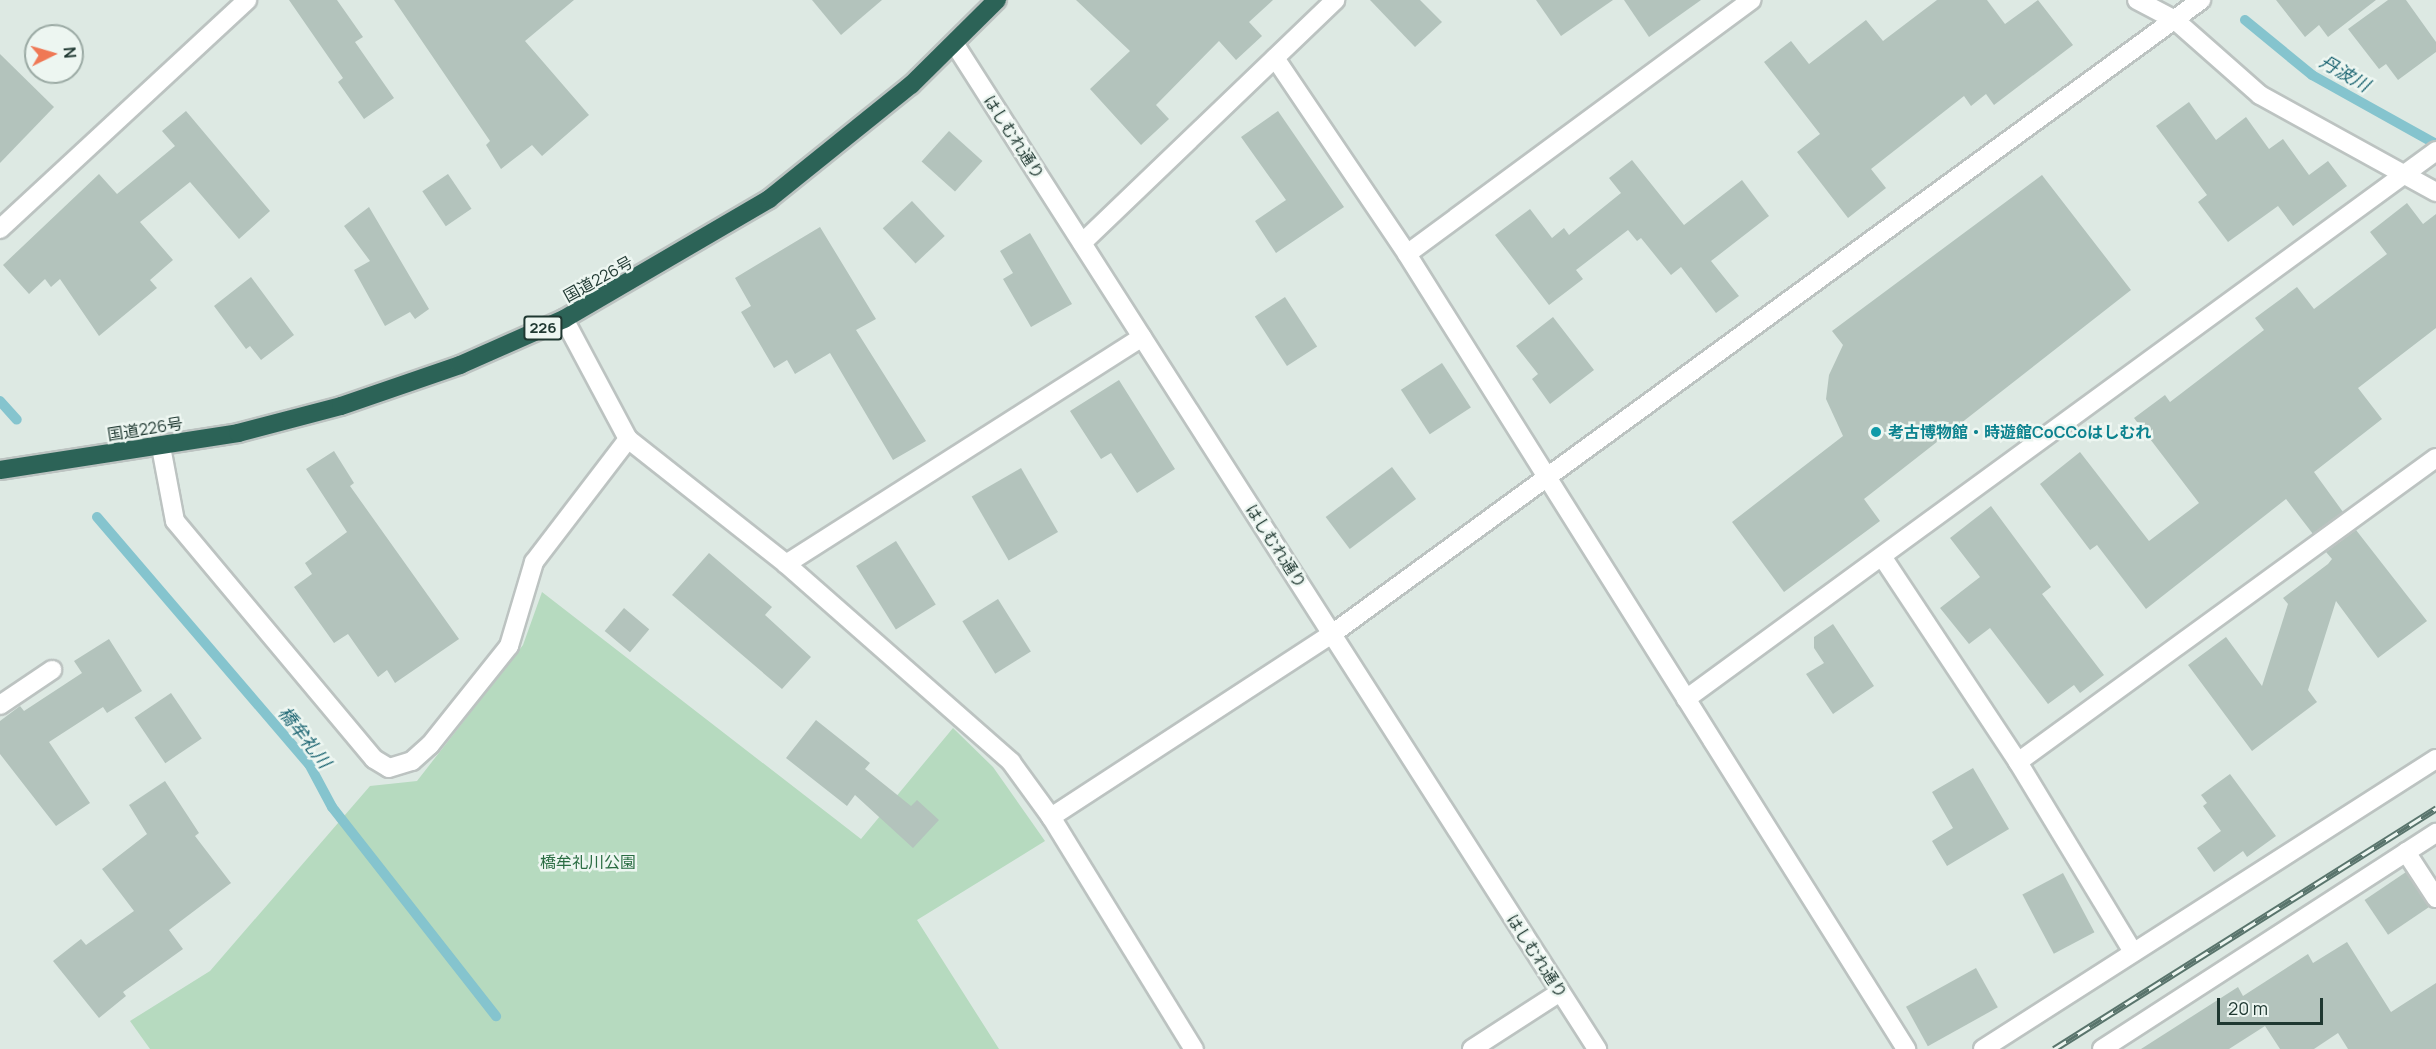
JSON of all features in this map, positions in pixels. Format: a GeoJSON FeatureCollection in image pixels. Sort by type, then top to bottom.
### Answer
{"type":"FeatureCollection","features":[{"type":"Feature","properties":{"kind":"highway","name":"国道226号"},"geometry":{"type":"LineString","coordinates":[[0,470],[238,434],[341,406],[460,365],[564,319],[769,199],[845,142],[954,43],[997,0]]}},
{"type":"Feature","properties":{"kind":"street"},"geometry":{"type":"LineString","coordinates":[[0,229],[247,0]]}},
{"type":"Feature","properties":{"kind":"street"},"geometry":{"type":"LineString","coordinates":[[1082,243],[1335,0]]}},
{"type":"Feature","properties":{"kind":"street"},"geometry":{"type":"LineString","coordinates":[[1407,254],[1751,0]]}},
{"type":"Feature","properties":{"kind":"street"},"geometry":{"type":"LineString","coordinates":[[2137,0],[2175,20],[2260,95],[2404,172],[2436,192]]}},
{"type":"Feature","properties":{"kind":"street"},"geometry":{"type":"LineString","coordinates":[[1051,817],[1332,634],[1547,480],[2201,0]]}},
{"type":"Feature","properties":{"kind":"street","name":"はしむれ通り"},"geometry":{"type":"LineString","coordinates":[[954,43],[1597,1049]]}},
{"type":"Feature","properties":{"kind":"street"},"geometry":{"type":"LineString","coordinates":[[1275,58],[1407,254],[1906,1049]]}},
{"type":"Feature","properties":{"kind":"street"},"geometry":{"type":"LineString","coordinates":[[1686,699],[1883,558],[2432,153]]}},
{"type":"Feature","properties":{"kind":"street"},"geometry":{"type":"LineString","coordinates":[[564,319],[628,440],[786,564],[1011,762],[1051,817],[1194,1049]]}},
{"type":"Feature","properties":{"kind":"street"},"geometry":{"type":"LineString","coordinates":[[786,564],[1142,337]]}},
{"type":"Feature","properties":{"kind":"street"},"geometry":{"type":"LineString","coordinates":[[161,447],[175,521],[374,759],[389,768],[412,761],[430,745],[509,646],[534,562],[628,440]]}},
{"type":"Feature","properties":{"kind":"street"},"geometry":{"type":"LineString","coordinates":[[2018,762],[2436,458]]}},
{"type":"Feature","properties":{"kind":"street"},"geometry":{"type":"LineString","coordinates":[[1883,558],[2018,762],[2133,952]]}},
{"type":"Feature","properties":{"kind":"street"},"geometry":{"type":"LineString","coordinates":[[0,705],[51,670]]}},
{"type":"Feature","properties":{"kind":"street"},"geometry":{"type":"LineString","coordinates":[[1983,1049],[2436,759]]}},
{"type":"Feature","properties":{"kind":"street"},"geometry":{"type":"LineString","coordinates":[[2102,1049],[2436,833]]}},
{"type":"Feature","properties":{"kind":"street"},"geometry":{"type":"LineString","coordinates":[[2406,852],[2436,898]]}},
{"type":"Feature","properties":{"kind":"street"},"geometry":{"type":"LineString","coordinates":[[1472,1049],[1560,992]]}},
{"type":"Feature","properties":{"kind":"green space","name":"橋牟礼川公園"},"geometry":{"type":"Polygon","coordinates":[[[542,592],[861,839],[953,728],[993,767],[1045,841],[917,920],[999,1049],[150,1049],[130,1021],[210,971],[370,786],[417,781],[523,645],[542,592]]]}},
{"type":"Feature","properties":{"kind":"building"},"geometry":{"type":"Polygon","coordinates":[[[289,0],[337,0],[363,37],[355,42],[394,98],[364,119],[338,82],[343,78],[289,0]]]}},
{"type":"Feature","properties":{"kind":"building"},"geometry":{"type":"Polygon","coordinates":[[[394,0],[574,0],[525,41],[589,115],[542,156],[532,145],[501,169],[486,145],[490,141],[394,0]]]}},
{"type":"Feature","properties":{"kind":"building"},"geometry":{"type":"Polygon","coordinates":[[[812,0],[882,0],[841,35],[812,0]]]}},
{"type":"Feature","properties":{"kind":"building"},"geometry":{"type":"Polygon","coordinates":[[[1076,0],[1273,0],[1249,22],[1262,36],[1236,60],[1219,41],[1156,105],[1169,119],[1141,145],[1090,89],[1130,51],[1076,0]]]}},
{"type":"Feature","properties":{"kind":"building"},"geometry":{"type":"Polygon","coordinates":[[[1370,0],[1420,0],[1442,22],[1415,47],[1370,0]]]}},
{"type":"Feature","properties":{"kind":"building"},"geometry":{"type":"Polygon","coordinates":[[[1536,0],[1613,0],[1561,36],[1536,0]]]}},
{"type":"Feature","properties":{"kind":"building"},"geometry":{"type":"Polygon","coordinates":[[[1624,0],[1701,0],[1649,37],[1624,0]]]}},
{"type":"Feature","properties":{"kind":"building"},"geometry":{"type":"Polygon","coordinates":[[[1937,0],[1987,0],[2005,24],[2038,0],[2073,45],[1994,105],[1986,94],[1971,106],[1964,96],[1871,169],[1886,188],[1848,218],[1797,152],[1820,134],[1764,62],[1791,41],[1809,64],[1866,20],[1883,41],[1937,0]]]}},
{"type":"Feature","properties":{"kind":"building"},"geometry":{"type":"Polygon","coordinates":[[[2276,0],[2376,0],[2328,37],[2319,25],[2305,37],[2276,0]]]}},
{"type":"Feature","properties":{"kind":"building"},"geometry":{"type":"Polygon","coordinates":[[[2388,0],[2406,0],[2436,42],[2436,52],[2398,80],[2386,64],[2379,69],[2348,29],[2388,0]]]}},
{"type":"Feature","properties":{"kind":"building"},"geometry":{"type":"Polygon","coordinates":[[[0,54],[24,78],[24,84],[31,84],[54,107],[0,163],[0,54]]]}},
{"type":"Feature","properties":{"kind":"building"},"geometry":{"type":"Polygon","coordinates":[[[2189,102],[2216,140],[2246,117],[2269,149],[2283,139],[2309,175],[2328,161],[2347,186],[2293,226],[2278,206],[2228,242],[2198,202],[2207,195],[2156,126],[2189,102]]]}},
{"type":"Feature","properties":{"kind":"building"},"geometry":{"type":"Polygon","coordinates":[[[186,111],[270,211],[239,239],[190,182],[140,222],[173,260],[150,280],[157,288],[99,336],[60,279],[51,287],[45,279],[29,294],[3,265],[99,174],[117,194],[175,146],[162,131],[186,111]]]}},
{"type":"Feature","properties":{"kind":"building"},"geometry":{"type":"Polygon","coordinates":[[[1278,111],[1344,207],[1276,253],[1255,221],[1286,200],[1241,137],[1278,111]]]}},
{"type":"Feature","properties":{"kind":"building"},"geometry":{"type":"Polygon","coordinates":[[[949,131],[982,161],[955,192],[922,161],[949,131]]]}},
{"type":"Feature","properties":{"kind":"building"},"geometry":{"type":"Polygon","coordinates":[[[1632,160],[1684,225],[1742,180],[1769,216],[1711,261],[1739,296],[1716,313],[1681,267],[1671,275],[1641,238],[1637,241],[1628,230],[1576,270],[1583,279],[1549,305],[1495,235],[1530,209],[1552,238],[1564,228],[1569,235],[1621,193],[1609,178],[1632,160]]]}},
{"type":"Feature","properties":{"kind":"building"},"geometry":{"type":"Polygon","coordinates":[[[448,174],[471,209],[446,226],[422,191],[448,174]]]}},
{"type":"Feature","properties":{"kind":"building"},"geometry":{"type":"Polygon","coordinates":[[[2042,175],[2131,290],[1864,499],[1880,521],[1784,592],[1732,522],[1843,436],[1826,399],[1829,375],[1843,345],[1832,331],[2042,175]]]}},
{"type":"Feature","properties":{"kind":"building"},"geometry":{"type":"Polygon","coordinates":[[[912,201],[945,236],[915,263],[883,228],[912,201]]]}},
{"type":"Feature","properties":{"kind":"building"},"geometry":{"type":"Polygon","coordinates":[[[2407,203],[2423,224],[2436,214],[2436,328],[2358,388],[2382,419],[2314,472],[2343,512],[2313,534],[2286,499],[2146,609],[2097,545],[2090,550],[2040,484],[2080,452],[2149,541],[2199,503],[2134,418],[2165,395],[2170,402],[2264,330],[2255,318],[2297,287],[2314,309],[2387,254],[2370,232],[2407,203]]]}},
{"type":"Feature","properties":{"kind":"building"},"geometry":{"type":"Polygon","coordinates":[[[369,207],[429,309],[415,319],[410,312],[385,326],[354,270],[370,261],[344,226],[369,207]]]}},
{"type":"Feature","properties":{"kind":"building"},"geometry":{"type":"Polygon","coordinates":[[[820,227],[876,319],[856,330],[926,441],[893,460],[830,353],[795,374],[787,360],[774,368],[741,312],[751,306],[735,278],[820,227]]]}},
{"type":"Feature","properties":{"kind":"building"},"geometry":{"type":"Polygon","coordinates":[[[1030,233],[1072,304],[1031,327],[1003,279],[1013,273],[1000,251],[1030,233]]]}},
{"type":"Feature","properties":{"kind":"building"},"geometry":{"type":"Polygon","coordinates":[[[251,277],[294,335],[261,360],[250,346],[246,349],[214,306],[251,277]]]}},
{"type":"Feature","properties":{"kind":"building"},"geometry":{"type":"Polygon","coordinates":[[[1285,297],[1317,346],[1287,366],[1255,317],[1285,297]]]}},
{"type":"Feature","properties":{"kind":"building"},"geometry":{"type":"Polygon","coordinates":[[[1553,317],[1594,370],[1550,404],[1532,379],[1538,374],[1516,346],[1553,317]]]}},
{"type":"Feature","properties":{"kind":"building"},"geometry":{"type":"Polygon","coordinates":[[[1442,363],[1471,407],[1430,434],[1401,390],[1442,363]]]}},
{"type":"Feature","properties":{"kind":"building"},"geometry":{"type":"Polygon","coordinates":[[[1119,380],[1175,469],[1137,493],[1111,453],[1101,459],[1070,411],[1119,380]]]}},
{"type":"Feature","properties":{"kind":"building"},"geometry":{"type":"Polygon","coordinates":[[[334,451],[354,483],[350,486],[459,639],[395,683],[387,670],[378,677],[348,634],[334,643],[294,587],[312,574],[305,563],[347,532],[306,469],[334,451]]]}},
{"type":"Feature","properties":{"kind":"building"},"geometry":{"type":"Polygon","coordinates":[[[1392,467],[1416,499],[1350,549],[1326,517],[1392,467]]]}},
{"type":"Feature","properties":{"kind":"building"},"geometry":{"type":"Polygon","coordinates":[[[1021,468],[1058,532],[1009,561],[972,496],[1021,468]]]}},
{"type":"Feature","properties":{"kind":"building"},"geometry":{"type":"Polygon","coordinates":[[[1991,506],[2051,587],[2042,594],[2104,675],[2080,693],[2074,685],[2048,704],[1990,628],[1969,644],[1940,608],[1980,577],[1950,538],[1991,506]]]}},
{"type":"Feature","properties":{"kind":"building"},"geometry":{"type":"Polygon","coordinates":[[[2356,530],[2427,621],[2378,658],[2336,601],[2308,690],[2317,702],[2252,751],[2188,665],[2226,637],[2262,686],[2288,604],[2283,598],[2328,564],[2332,559],[2326,552],[2356,530]]]}},
{"type":"Feature","properties":{"kind":"building"},"geometry":{"type":"Polygon","coordinates":[[[896,541],[936,605],[896,630],[856,566],[896,541]]]}},
{"type":"Feature","properties":{"kind":"building"},"geometry":{"type":"Polygon","coordinates":[[[709,553],[772,607],[765,615],[811,657],[782,689],[672,595],[709,553]]]}},
{"type":"Feature","properties":{"kind":"building"},"geometry":{"type":"Polygon","coordinates":[[[998,599],[1031,652],[995,674],[962,621],[998,599]]]}},
{"type":"Feature","properties":{"kind":"building"},"geometry":{"type":"Polygon","coordinates":[[[624,608],[649,629],[630,652],[605,631],[624,608]]]}},
{"type":"Feature","properties":{"kind":"building"},"geometry":{"type":"Polygon","coordinates":[[[1833,624],[1874,686],[1833,714],[1806,674],[1824,663],[1814,648],[1814,637],[1833,624]]]}},
{"type":"Feature","properties":{"kind":"building"},"geometry":{"type":"Polygon","coordinates":[[[109,639],[142,691],[107,713],[103,707],[49,742],[90,803],[56,826],[0,754],[0,721],[20,706],[24,711],[82,673],[74,661],[109,639]]]}},
{"type":"Feature","properties":{"kind":"building"},"geometry":{"type":"Polygon","coordinates":[[[171,693],[202,739],[165,763],[135,718],[171,693]]]}},
{"type":"Feature","properties":{"kind":"building"},"geometry":{"type":"Polygon","coordinates":[[[816,720],[870,763],[865,769],[911,806],[917,800],[939,820],[913,848],[855,795],[847,806],[786,758],[816,720]]]}},
{"type":"Feature","properties":{"kind":"building"},"geometry":{"type":"Polygon","coordinates":[[[1973,768],[2009,829],[1947,866],[1932,841],[1953,828],[1932,792],[1973,768]]]}},
{"type":"Feature","properties":{"kind":"building"},"geometry":{"type":"Polygon","coordinates":[[[2230,774],[2276,836],[2247,857],[2243,851],[2214,872],[2197,848],[2221,831],[2203,806],[2207,803],[2201,795],[2230,774]]]}},
{"type":"Feature","properties":{"kind":"building"},"geometry":{"type":"Polygon","coordinates":[[[165,781],[199,833],[195,836],[231,883],[169,930],[183,949],[123,992],[126,996],[99,1018],[53,961],[81,939],[86,945],[134,911],[102,869],[147,834],[129,805],[165,781]]]}},
{"type":"Feature","properties":{"kind":"building"},"geometry":{"type":"Polygon","coordinates":[[[2406,872],[2429,907],[2388,935],[2365,900],[2406,872]]]}},
{"type":"Feature","properties":{"kind":"building"},"geometry":{"type":"Polygon","coordinates":[[[2063,873],[2094,932],[2054,954],[2022,895],[2063,873]]]}},
{"type":"Feature","properties":{"kind":"building"},"geometry":{"type":"Polygon","coordinates":[[[2347,942],[2391,1012],[2436,983],[2436,1049],[2348,1049],[2338,1033],[2314,1049],[2280,1049],[2265,1026],[2229,1049],[2141,1049],[2238,987],[2243,996],[2308,954],[2313,963],[2347,942]]]}},
{"type":"Feature","properties":{"kind":"building"},"geometry":{"type":"Polygon","coordinates":[[[1976,968],[1998,1007],[1928,1046],[1906,1007],[1976,968]]]}},
{"type":"Feature","properties":{"kind":"waterway","name":"丹波川"},"geometry":{"type":"LineString","coordinates":[[2245,20],[2312,75],[2436,144]]}},
{"type":"Feature","properties":{"kind":"waterway","name":"橋牟礼川"},"geometry":{"type":"LineString","coordinates":[[0,401],[17,420]]}},
{"type":"Feature","properties":{"kind":"waterway","name":"橋牟礼川"},"geometry":{"type":"LineString","coordinates":[[97,517],[309,764],[332,807],[496,1016]]}},
{"type":"Feature","properties":{"kind":"railway"},"geometry":{"type":"LineString","coordinates":[[2054,1049],[2436,808]]}},
{"type":"Feature","properties":{"kind":"place","name":"考古博物館・時遊館CoCCoはしむれ"},"geometry":{"type":"Point","coordinates":[1876,432]}}]}
